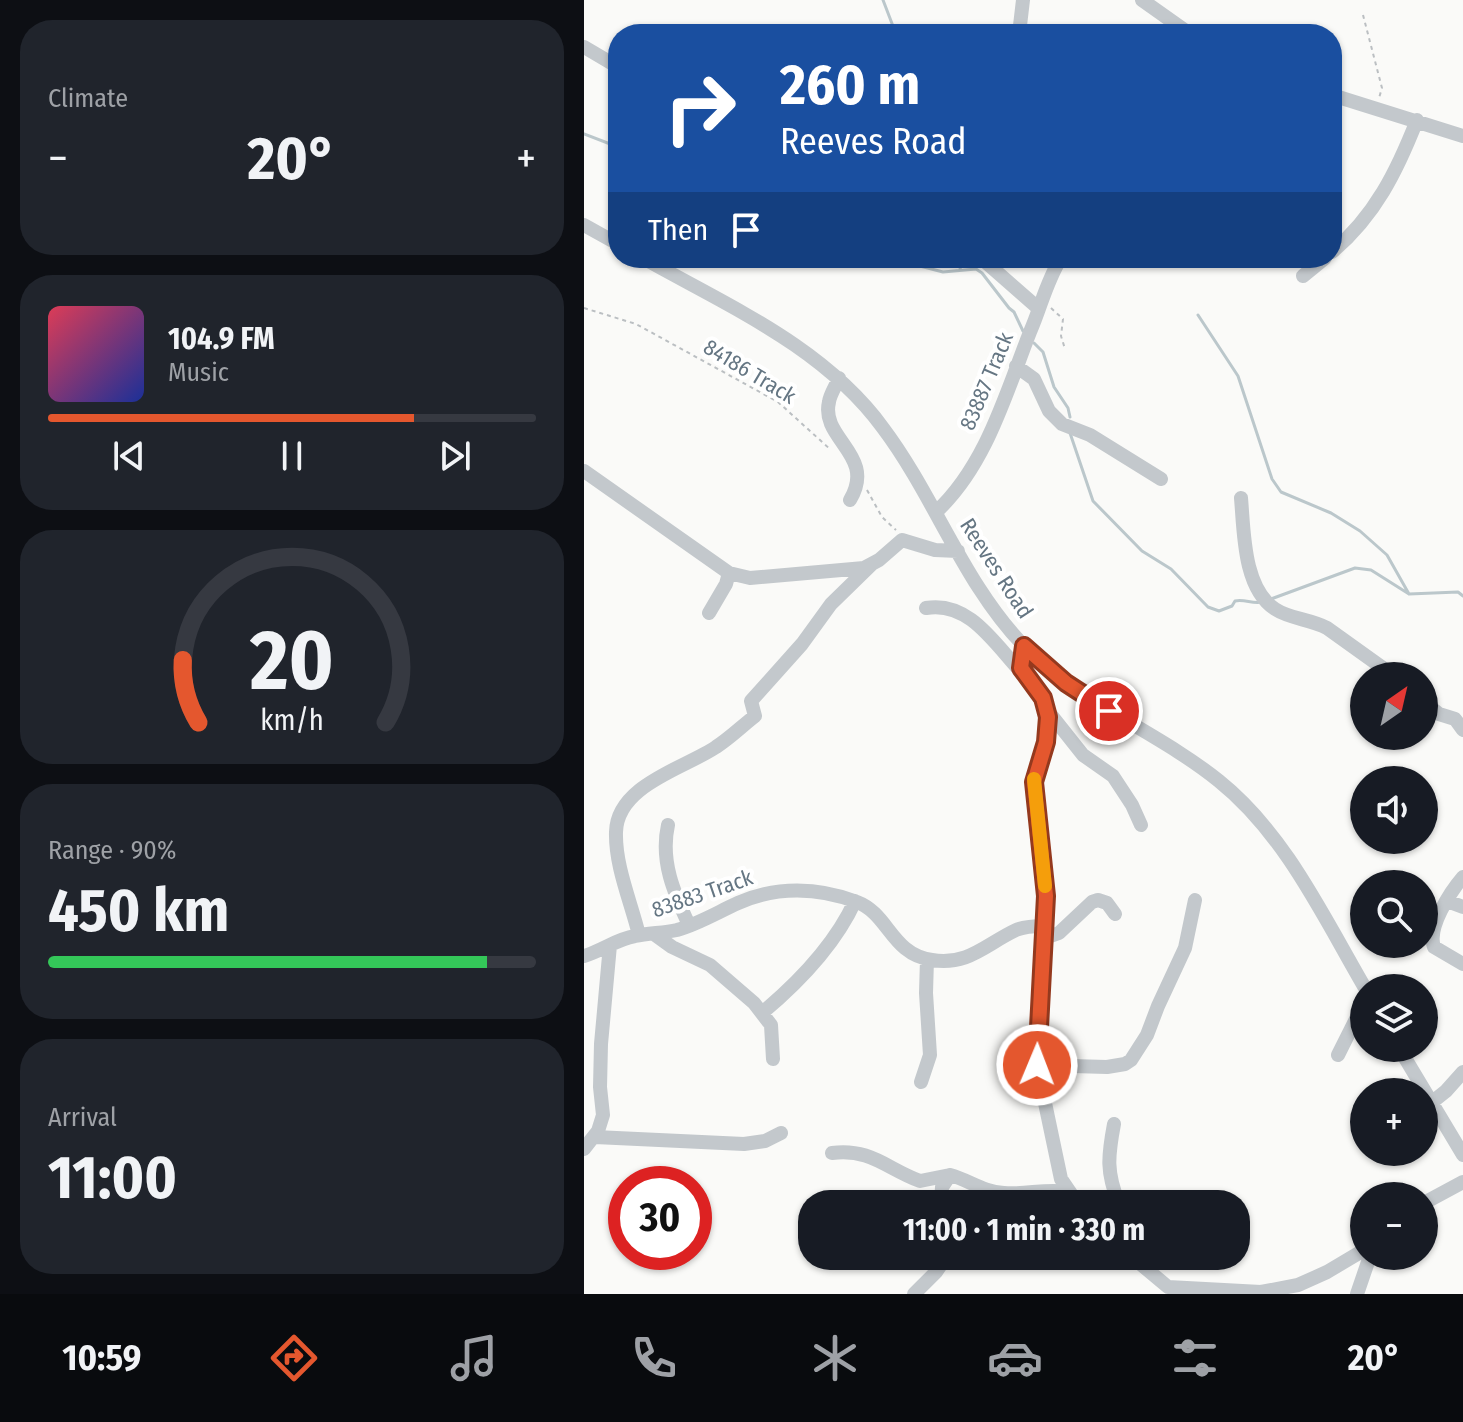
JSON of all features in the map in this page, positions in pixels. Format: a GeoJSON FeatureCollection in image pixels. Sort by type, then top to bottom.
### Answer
{"type":"FeatureCollection","features":[{"type":"Feature","properties":{"kind":"street"},"geometry":{"type":"LineString","coordinates":[[1020,24],[1023,0]]}},
{"type":"Feature","properties":{"kind":"street"},"geometry":{"type":"LineString","coordinates":[[1142,0],[1176,24]]}},
{"type":"Feature","properties":{"kind":"street"},"geometry":{"type":"LineString","coordinates":[[584,47],[608,61]]}},
{"type":"Feature","properties":{"kind":"street"},"geometry":{"type":"LineString","coordinates":[[1342,98],[1463,136]]}},
{"type":"Feature","properties":{"kind":"street"},"geometry":{"type":"LineString","coordinates":[[1342,244],[1379,201],[1403,156],[1417,120]]}},
{"type":"Feature","properties":{"kind":"street"},"geometry":{"type":"LineString","coordinates":[[584,225],[608,238]]}},
{"type":"Feature","properties":{"kind":"street","name":"Reeves Road"},"geometry":{"type":"LineString","coordinates":[[661,268],[788,340],[839,378],[884,429],[986,597],[1024,646],[1054,674],[1090,700],[1218,780],[1254,814],[1301,878],[1357,974]]}},
{"type":"Feature","properties":{"kind":"street"},"geometry":{"type":"LineString","coordinates":[[994,268],[1039,304]]}},
{"type":"Feature","properties":{"kind":"street","name":"83887 Track"},"geometry":{"type":"LineString","coordinates":[[936,512],[958,490],[974,464],[997,417],[1039,304],[1056,268]]}},
{"type":"Feature","properties":{"kind":"street"},"geometry":{"type":"LineString","coordinates":[[1303,276],[1313,268]]}},
{"type":"Feature","properties":{"kind":"street"},"geometry":{"type":"LineString","coordinates":[[1016,366],[1034,379],[1049,411],[1062,424],[1090,435],[1161,479]]}},
{"type":"Feature","properties":{"kind":"street"},"geometry":{"type":"LineString","coordinates":[[839,378],[828,402],[828,411],[831,423],[854,460],[858,479],[857,489],[850,500]]}},
{"type":"Feature","properties":{"kind":"street"},"geometry":{"type":"LineString","coordinates":[[584,471],[729,573],[760,578],[864,568],[872,564]]}},
{"type":"Feature","properties":{"kind":"street"},"geometry":{"type":"LineString","coordinates":[[1241,498],[1249,565],[1264,598],[1276,609],[1327,628],[1374,662]]}},
{"type":"Feature","properties":{"kind":"street"},"geometry":{"type":"LineString","coordinates":[[773,1059],[771,1025],[728,978],[710,965],[646,934],[621,869],[616,832],[620,818],[632,797],[644,786],[716,747],[755,716],[751,701],[802,644],[831,604],[902,540],[935,550],[958,551]]}},
{"type":"Feature","properties":{"kind":"street"},"geometry":{"type":"LineString","coordinates":[[709,613],[729,573]]}},
{"type":"Feature","properties":{"kind":"street"},"geometry":{"type":"LineString","coordinates":[[926,608],[947,606],[968,617],[1043,698],[1048,711],[1083,755],[1122,786],[1141,825]]}},
{"type":"Feature","properties":{"kind":"street"},"geometry":{"type":"LineString","coordinates":[[1024,646],[1021,668],[1027,679]]}},
{"type":"Feature","properties":{"kind":"street"},"geometry":{"type":"LineString","coordinates":[[1048,711],[1046,742],[1034,782],[1045,884],[1037,1065],[1061,1179],[1067,1190]]}},
{"type":"Feature","properties":{"kind":"street"},"geometry":{"type":"LineString","coordinates":[[1438,713],[1460,722]]}},
{"type":"Feature","properties":{"kind":"street"},"geometry":{"type":"LineString","coordinates":[[668,825],[665,850],[670,881],[689,925]]}},
{"type":"Feature","properties":{"kind":"street"},"geometry":{"type":"LineString","coordinates":[[1463,877],[1447,901],[1433,933],[1432,944],[1463,964]]}},
{"type":"Feature","properties":{"kind":"street","name":"83883 Track"},"geometry":{"type":"LineString","coordinates":[[584,956],[646,934],[689,925],[737,903],[772,892],[801,890],[855,901]]}},
{"type":"Feature","properties":{"kind":"street"},"geometry":{"type":"LineString","coordinates":[[1037,1065],[1107,1067],[1131,1060],[1147,1035],[1185,948],[1195,900]]}},
{"type":"Feature","properties":{"kind":"street"},"geometry":{"type":"LineString","coordinates":[[762,1013],[800,981],[847,917],[855,901],[870,910],[898,944],[910,953],[927,959],[951,960],[968,956],[985,950],[1017,929],[1059,933],[1092,902],[1107,903],[1115,914]]}},
{"type":"Feature","properties":{"kind":"street"},"geometry":{"type":"LineString","coordinates":[[1447,901],[1463,907]]}},
{"type":"Feature","properties":{"kind":"street"},"geometry":{"type":"LineString","coordinates":[[584,1149],[595,1137],[603,1115],[601,1044],[610,945]]}},
{"type":"Feature","properties":{"kind":"street"},"geometry":{"type":"LineString","coordinates":[[921,1082],[930,1055],[927,959]]}},
{"type":"Feature","properties":{"kind":"street"},"geometry":{"type":"LineString","coordinates":[[1338,1055],[1350,1031]]}},
{"type":"Feature","properties":{"kind":"street"},"geometry":{"type":"LineString","coordinates":[[1438,1097],[1463,1072]]}},
{"type":"Feature","properties":{"kind":"street"},"geometry":{"type":"LineString","coordinates":[[1438,1114],[1463,1155]]}},
{"type":"Feature","properties":{"kind":"street"},"geometry":{"type":"LineString","coordinates":[[1114,1124],[1108,1162],[1114,1190]]}},
{"type":"Feature","properties":{"kind":"street"},"geometry":{"type":"LineString","coordinates":[[595,1137],[744,1144],[765,1141],[781,1133]]}},
{"type":"Feature","properties":{"kind":"street"},"geometry":{"type":"LineString","coordinates":[[832,1153],[853,1151],[884,1161],[920,1181],[950,1175],[986,1190]]}},
{"type":"Feature","properties":{"kind":"street"},"geometry":{"type":"LineString","coordinates":[[942,1190],[950,1175]]}},
{"type":"Feature","properties":{"kind":"street"},"geometry":{"type":"LineString","coordinates":[[1438,1195],[1463,1182]]}},
{"type":"Feature","properties":{"kind":"street"},"geometry":{"type":"LineString","coordinates":[[1149,1270],[1166,1290],[1226,1292],[1286,1289],[1350,1258]]}},
{"type":"Feature","properties":{"kind":"street"},"geometry":{"type":"LineString","coordinates":[[914,1294],[937,1270]]}},
{"type":"Feature","properties":{"kind":"street"},"geometry":{"type":"LineString","coordinates":[[1357,1294],[1365,1270]]}},
{"type":"Feature","properties":{"kind":"path"},"geometry":{"type":"LineString","coordinates":[[1363,15],[1382,88],[1376,107]]}},
{"type":"Feature","properties":{"kind":"path"},"geometry":{"type":"LineString","coordinates":[[1039,304],[1061,314],[1061,336],[1065,349]]}},
{"type":"Feature","properties":{"kind":"path","name":"84186 Track"},"geometry":{"type":"LineString","coordinates":[[584,308],[636,324],[778,402],[833,452]]}},
{"type":"Feature","properties":{"kind":"path"},"geometry":{"type":"LineString","coordinates":[[858,479],[882,517],[903,534]]}},
{"type":"Feature","properties":{"kind":"waterway"},"geometry":{"type":"LineString","coordinates":[[883,0],[892,24]]}},
{"type":"Feature","properties":{"kind":"waterway"},"geometry":{"type":"LineString","coordinates":[[584,134],[608,143]]}},
{"type":"Feature","properties":{"kind":"waterway"},"geometry":{"type":"LineString","coordinates":[[928,268],[943,272],[976,269],[1014,312],[1023,331]]}},
{"type":"Feature","properties":{"kind":"waterway"},"geometry":{"type":"LineString","coordinates":[[1198,315],[1238,376],[1272,479],[1281,492],[1331,513],[1360,531],[1387,555],[1409,594]]}},
{"type":"Feature","properties":{"kind":"waterway"},"geometry":{"type":"LineString","coordinates":[[1034,343],[1043,352],[1054,387],[1068,408],[1070,417]]}},
{"type":"Feature","properties":{"kind":"waterway"},"geometry":{"type":"LineString","coordinates":[[1070,433],[1093,501],[1142,551],[1171,569],[1208,607],[1219,611],[1232,606],[1235,601],[1262,602]]}},
{"type":"Feature","properties":{"kind":"waterway"},"geometry":{"type":"LineString","coordinates":[[1271,599],[1355,568],[1371,570],[1409,594],[1458,592],[1463,596]]}},
{"type":"Feature","properties":{"kind":"slow traffic"},"geometry":{"type":"LineString","coordinates":[[1034,779],[1045,886]]}},
{"type":"Feature","properties":{"kind":"route"},"geometry":{"type":"LineString","coordinates":[[1037,1065],[1046,896],[1034,782],[1048,733],[1048,717],[1043,698],[1021,668],[1024,646],[1054,674],[1109,711]]}}]}
